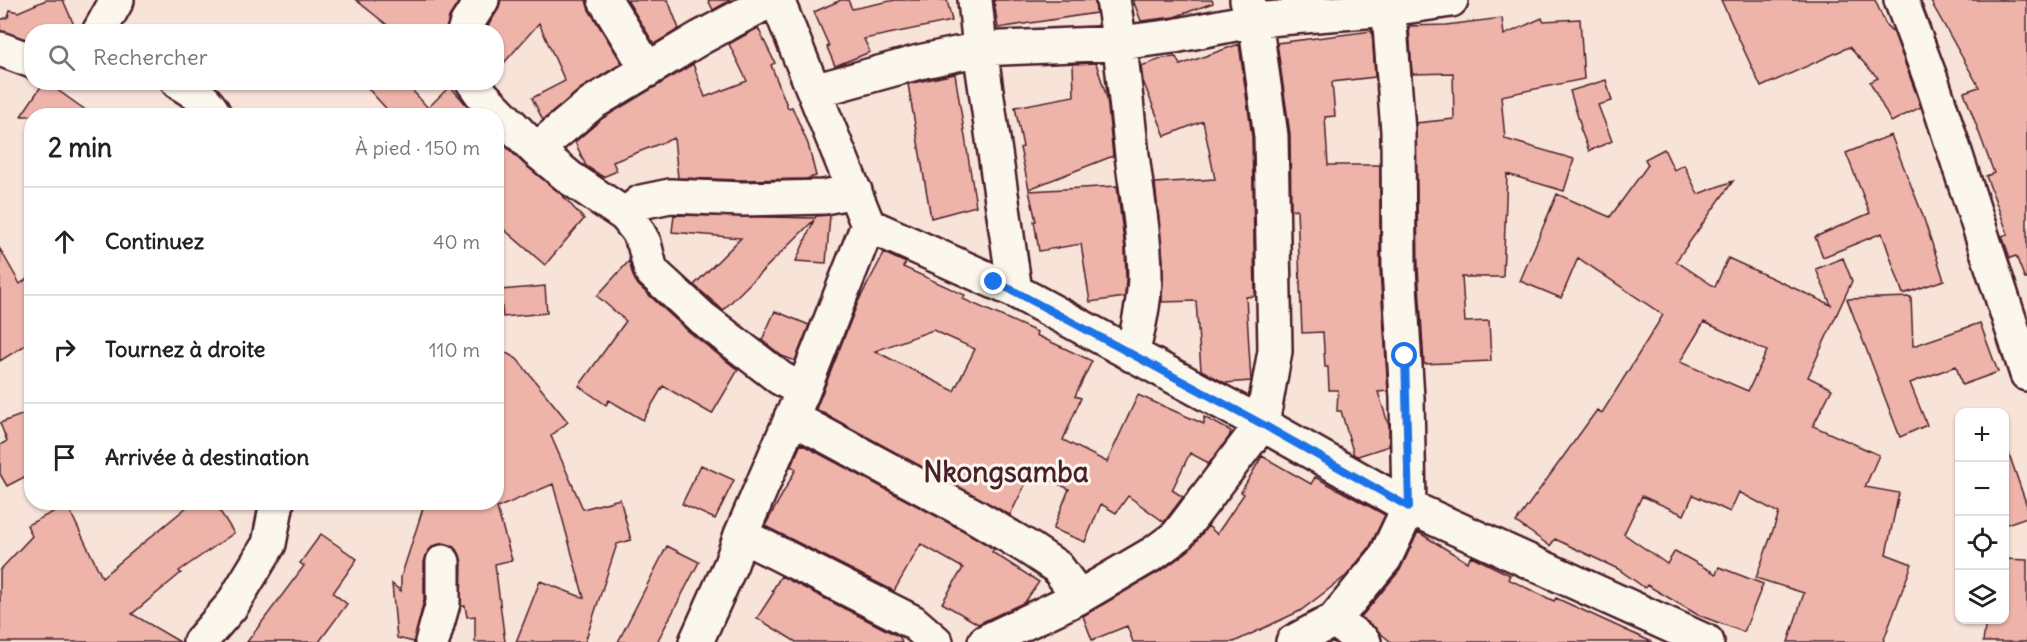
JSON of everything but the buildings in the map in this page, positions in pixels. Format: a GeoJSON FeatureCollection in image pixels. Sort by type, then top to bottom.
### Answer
{"type":"FeatureCollection","features":[{"type":"Feature","properties":{"kind":"street"},"geometry":{"type":"LineString","coordinates":[[104,24],[117,0]]}},
{"type":"Feature","properties":{"kind":"street"},"geometry":{"type":"LineString","coordinates":[[467,24],[482,0]]}},
{"type":"Feature","properties":{"kind":"street"},"geometry":{"type":"LineString","coordinates":[[605,0],[648,70]]}},
{"type":"Feature","properties":{"kind":"street"},"geometry":{"type":"LineString","coordinates":[[536,150],[592,103],[710,33],[771,0]]}},
{"type":"Feature","properties":{"kind":"street"},"geometry":{"type":"LineString","coordinates":[[698,641],[797,404],[868,225],[777,0]]}},
{"type":"Feature","properties":{"kind":"street"},"geometry":{"type":"LineString","coordinates":[[975,0],[1014,291]]}},
{"type":"Feature","properties":{"kind":"street"},"geometry":{"type":"LineString","coordinates":[[1113,0],[1144,239],[1145,280],[1141,315],[1132,355]]}},
{"type":"Feature","properties":{"kind":"street"},"geometry":{"type":"LineString","coordinates":[[814,91],[897,68],[980,49],[1120,43],[1174,36],[1251,10],[1451,0]]}},
{"type":"Feature","properties":{"kind":"street"},"geometry":{"type":"LineString","coordinates":[[1901,0],[1933,85],[2027,374]]}},
{"type":"Feature","properties":{"kind":"street"},"geometry":{"type":"LineString","coordinates":[[1293,642],[1334,620],[1385,558],[1409,507],[1407,398],[1399,269],[1398,131],[1389,4]]}},
{"type":"Feature","properties":{"kind":"street"},"geometry":{"type":"LineString","coordinates":[[985,642],[1079,597],[1154,553],[1177,536],[1262,424],[1275,351],[1271,136],[1251,10]]}},
{"type":"Feature","properties":{"kind":"street"},"geometry":{"type":"LineString","coordinates":[[0,50],[24,58]]}},
{"type":"Feature","properties":{"kind":"street"},"geometry":{"type":"LineString","coordinates":[[191,90],[211,108]]}},
{"type":"Feature","properties":{"kind":"street"},"geometry":{"type":"LineString","coordinates":[[479,90],[495,108]]}},
{"type":"Feature","properties":{"kind":"street"},"geometry":{"type":"LineString","coordinates":[[504,117],[536,150],[570,178],[625,215],[644,243],[651,271],[701,317],[780,378],[797,404],[1057,567],[1079,597]]}},
{"type":"Feature","properties":{"kind":"street"},"geometry":{"type":"LineString","coordinates":[[625,215],[641,202],[670,196],[824,197],[855,191]]}},
{"type":"Feature","properties":{"kind":"street"},"geometry":{"type":"LineString","coordinates":[[868,225],[1014,291],[1262,424],[1409,507],[1707,642]]}},
{"type":"Feature","properties":{"kind":"street"},"geometry":{"type":"LineString","coordinates":[[200,642],[232,605],[269,544],[275,510]]}},
{"type":"Feature","properties":{"kind":"street"},"geometry":{"type":"LineString","coordinates":[[741,535],[913,622],[936,642]]}},
{"type":"Feature","properties":{"kind":"street"},"geometry":{"type":"LineString","coordinates":[[432,642],[443,603],[443,562]]}},
{"type":"Feature","properties":{"kind":"street"},"geometry":{"type":"LineString","coordinates":[[1334,620],[1364,642]]}},
{"type":"Feature","properties":{"kind":"district","name":"Nkongsamba"},"geometry":{"type":"Point","coordinates":[1006,472]}},
{"type":"Feature","properties":{"kind":"route"},"geometry":{"type":"LineString","coordinates":[[994,282],[1262,424],[1409,507],[1405,356]]}}]}
